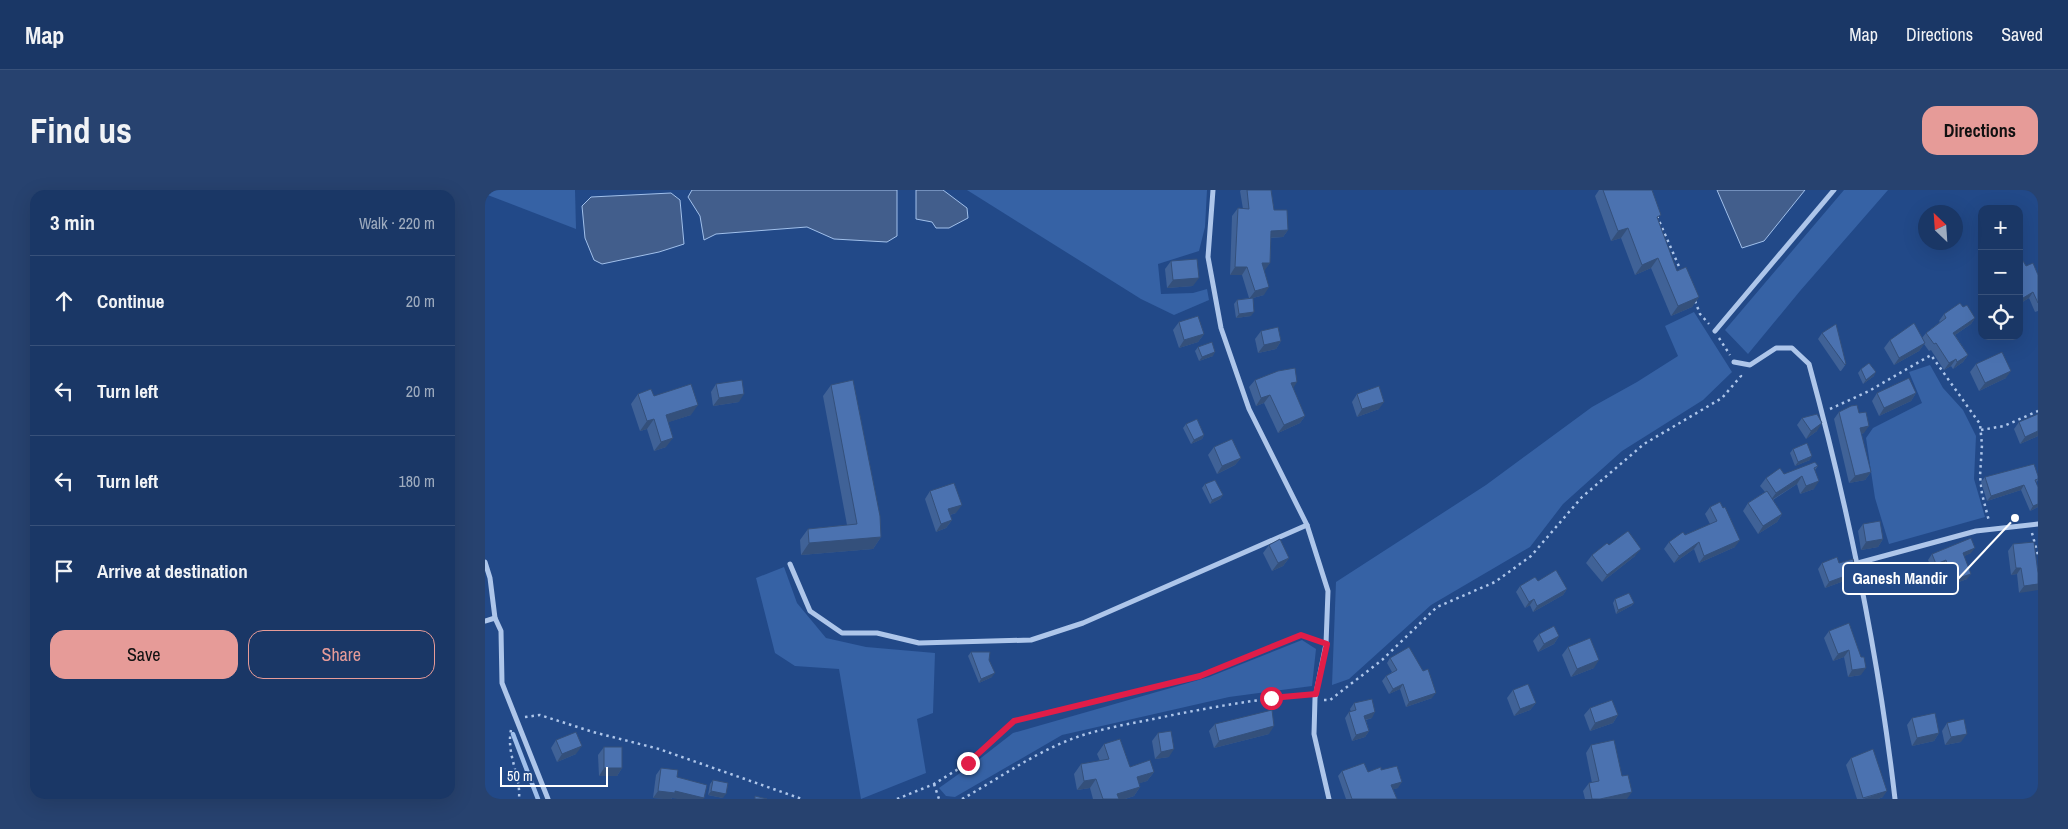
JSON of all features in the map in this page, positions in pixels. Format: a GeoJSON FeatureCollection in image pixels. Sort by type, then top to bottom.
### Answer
{"type":"FeatureCollection","features":[{"type":"Feature","properties":{"kind":"street"},"geometry":{"type":"LineString","coordinates":[[1213,190],[1208,257],[1221,328],[1249,409],[1307,525],[1328,591],[1327,644],[1315,696],[1314,734],[1329,799]]}},
{"type":"Feature","properties":{"kind":"street"},"geometry":{"type":"LineString","coordinates":[[1715,332],[1834,190]]}},
{"type":"Feature","properties":{"kind":"street"},"geometry":{"type":"LineString","coordinates":[[1734,362],[1751,365],[1776,348],[1792,348],[1809,364],[1858,564],[1889,749],[1895,799]]}},
{"type":"Feature","properties":{"kind":"street"},"geometry":{"type":"LineString","coordinates":[[1858,564],[1975,531],[2038,524]]}},
{"type":"Feature","properties":{"kind":"street"},"geometry":{"type":"LineString","coordinates":[[790,564],[810,611],[842,633],[877,633],[919,643],[1031,640],[1083,623],[1307,525]]}},
{"type":"Feature","properties":{"kind":"street"},"geometry":{"type":"LineString","coordinates":[[485,562],[490,578],[495,618],[501,631],[502,683],[548,799]]}},
{"type":"Feature","properties":{"kind":"street"},"geometry":{"type":"LineString","coordinates":[[485,621],[495,618]]}},
{"type":"Feature","properties":{"kind":"path"},"geometry":{"type":"LineString","coordinates":[[1653,208],[1685,278]]}},
{"type":"Feature","properties":{"kind":"path"},"geometry":{"type":"LineString","coordinates":[[962,799],[1031,758],[1070,739],[1127,724],[1196,710],[1271,698],[1315,696],[1330,700],[1382,660],[1437,607],[1495,582],[1531,556],[1582,496],[1644,444],[1722,398],[1741,376],[1715,332],[1700,314],[1693,296]]}},
{"type":"Feature","properties":{"kind":"path"},"geometry":{"type":"LineString","coordinates":[[1822,413],[1869,391],[1931,355],[1980,424],[1982,494],[1992,529]]}},
{"type":"Feature","properties":{"kind":"path"},"geometry":{"type":"LineString","coordinates":[[1981,430],[2004,426],[2038,411]]}},
{"type":"Feature","properties":{"kind":"path"},"geometry":{"type":"LineString","coordinates":[[2030,525],[2038,555]]}},
{"type":"Feature","properties":{"kind":"path"},"geometry":{"type":"LineString","coordinates":[[897,799],[934,784],[968,763],[1014,721],[1200,676],[1301,635],[1327,644]]}},
{"type":"Feature","properties":{"kind":"path"},"geometry":{"type":"LineString","coordinates":[[515,719],[540,715],[659,750],[802,799]]}},
{"type":"Feature","properties":{"kind":"path"},"geometry":{"type":"LineString","coordinates":[[518,726],[511,730],[508,742],[511,761],[520,790],[519,799]]}},
{"type":"Feature","properties":{"kind":"path"},"geometry":{"type":"LineString","coordinates":[[934,784],[939,799]]}},
{"type":"Feature","properties":{"kind":"shaded area"},"geometry":{"type":"Polygon","coordinates":[[[485,190],[575,190],[576,229],[485,194],[485,190]]]}},
{"type":"Feature","properties":{"kind":"shaded area"},"geometry":{"type":"Polygon","coordinates":[[[692,190],[897,190],[897,236],[887,242],[834,239],[807,227],[716,234],[704,240],[700,216],[688,197],[692,190]]]}},
{"type":"Feature","properties":{"kind":"shaded area"},"geometry":{"type":"Polygon","coordinates":[[[916,190],[943,190],[967,208],[968,218],[949,228],[936,228],[932,222],[916,219],[916,190]]]}},
{"type":"Feature","properties":{"kind":"shaded area"},"geometry":{"type":"Polygon","coordinates":[[[967,190],[1207,190],[1205,227],[1199,251],[1158,264],[1161,294],[1193,293],[1207,289],[1209,300],[1174,315],[1141,299],[967,190]]]}},
{"type":"Feature","properties":{"kind":"shaded area"},"geometry":{"type":"Polygon","coordinates":[[[1717,190],[1805,190],[1764,241],[1742,248],[1717,190]]]}},
{"type":"Feature","properties":{"kind":"shaded area"},"geometry":{"type":"Polygon","coordinates":[[[1844,190],[1888,190],[1748,354],[1725,330],[1844,190]]]}},
{"type":"Feature","properties":{"kind":"shaded area"},"geometry":{"type":"Polygon","coordinates":[[[671,193],[680,200],[684,244],[659,252],[602,264],[594,260],[585,238],[582,206],[591,197],[671,193]]]}},
{"type":"Feature","properties":{"kind":"shaded area"},"geometry":{"type":"Polygon","coordinates":[[[1694,312],[1732,372],[1703,400],[1622,451],[1563,504],[1530,547],[1431,605],[1349,679],[1332,685],[1336,582],[1486,485],[1592,407],[1678,356],[1665,326],[1694,312]]]}},
{"type":"Feature","properties":{"kind":"shaded area"},"geometry":{"type":"Polygon","coordinates":[[[1930,365],[1943,388],[1963,410],[1976,436],[1974,479],[1985,517],[1889,544],[1875,498],[1866,438],[1873,428],[1922,403],[1909,372],[1930,365]]]}},
{"type":"Feature","properties":{"kind":"shaded area"},"geometry":{"type":"Polygon","coordinates":[[[784,567],[797,603],[826,638],[866,647],[935,653],[933,713],[917,719],[926,773],[861,799],[839,669],[795,666],[775,653],[756,578],[784,567]]]}},
{"type":"Feature","properties":{"kind":"shaded area"},"geometry":{"type":"Polygon","coordinates":[[[1302,640],[1316,649],[1312,686],[1229,697],[1062,735],[955,797],[946,796],[939,788],[1013,733],[1209,677],[1302,640]]]}},
{"type":"Feature","properties":{"kind":"building"},"geometry":{"type":"Polygon","coordinates":[[[1247,190],[1271,190],[1274,210],[1287,210],[1288,230],[1271,231],[1270,263],[1262,263],[1269,287],[1255,291],[1247,267],[1235,267],[1238,208],[1249,209],[1247,190]]]}},
{"type":"Feature","properties":{"kind":"building"},"geometry":{"type":"Polygon","coordinates":[[[1603,190],[1652,190],[1661,215],[1657,217],[1677,271],[1686,267],[1699,297],[1678,306],[1658,258],[1642,265],[1628,228],[1618,231],[1603,190]]]}},
{"type":"Feature","properties":{"kind":"building"},"geometry":{"type":"Polygon","coordinates":[[[1197,259],[1199,278],[1173,280],[1171,261],[1197,259]]]}},
{"type":"Feature","properties":{"kind":"building"},"geometry":{"type":"Polygon","coordinates":[[[2023,261],[2026,266],[2033,263],[2038,275],[2038,303],[2033,292],[2023,298],[2023,261]]]}},
{"type":"Feature","properties":{"kind":"building"},"geometry":{"type":"Polygon","coordinates":[[[1253,298],[1254,312],[1239,314],[1237,300],[1253,298]]]}},
{"type":"Feature","properties":{"kind":"building"},"geometry":{"type":"Polygon","coordinates":[[[1960,303],[1963,307],[1967,305],[1975,318],[1953,333],[1968,355],[1957,362],[1956,359],[1949,363],[1936,343],[1934,344],[1926,333],[1946,318],[1944,314],[1960,303]]]}},
{"type":"Feature","properties":{"kind":"building"},"geometry":{"type":"Polygon","coordinates":[[[1198,316],[1204,334],[1184,340],[1179,322],[1198,316]]]}},
{"type":"Feature","properties":{"kind":"building"},"geometry":{"type":"Polygon","coordinates":[[[1914,323],[1925,343],[1899,358],[1890,340],[1914,323]]]}},
{"type":"Feature","properties":{"kind":"building"},"geometry":{"type":"Polygon","coordinates":[[[1836,324],[1846,364],[1845,365],[1822,333],[1836,324]]]}},
{"type":"Feature","properties":{"kind":"building"},"geometry":{"type":"Polygon","coordinates":[[[1278,327],[1281,341],[1264,345],[1261,331],[1278,327]]]}},
{"type":"Feature","properties":{"kind":"building"},"geometry":{"type":"Polygon","coordinates":[[[1212,342],[1215,352],[1202,357],[1198,347],[1212,342]]]}},
{"type":"Feature","properties":{"kind":"building"},"geometry":{"type":"Polygon","coordinates":[[[2002,352],[2011,371],[1985,383],[1976,364],[2002,352]]]}},
{"type":"Feature","properties":{"kind":"building"},"geometry":{"type":"Polygon","coordinates":[[[1869,363],[1876,372],[1866,380],[1861,369],[1869,363]]]}},
{"type":"Feature","properties":{"kind":"building"},"geometry":{"type":"Polygon","coordinates":[[[1295,368],[1297,382],[1291,383],[1305,416],[1284,425],[1270,395],[1261,398],[1255,380],[1278,371],[1295,368]]]}},
{"type":"Feature","properties":{"kind":"building"},"geometry":{"type":"Polygon","coordinates":[[[1909,378],[1916,393],[1884,408],[1877,393],[1909,378]]]}},
{"type":"Feature","properties":{"kind":"building"},"geometry":{"type":"Polygon","coordinates":[[[742,380],[744,394],[719,398],[716,384],[742,380]]]}},
{"type":"Feature","properties":{"kind":"building"},"geometry":{"type":"Polygon","coordinates":[[[853,380],[880,516],[881,537],[809,543],[808,529],[857,524],[831,385],[853,380]]]}},
{"type":"Feature","properties":{"kind":"building"},"geometry":{"type":"Polygon","coordinates":[[[691,384],[698,405],[666,415],[673,438],[661,442],[654,419],[647,421],[638,394],[651,389],[654,396],[691,384]]]}},
{"type":"Feature","properties":{"kind":"building"},"geometry":{"type":"Polygon","coordinates":[[[1379,386],[1384,402],[1362,409],[1357,394],[1379,386]]]}},
{"type":"Feature","properties":{"kind":"building"},"geometry":{"type":"Polygon","coordinates":[[[1857,405],[1859,413],[1866,412],[1869,426],[1860,428],[1871,472],[1855,476],[1839,412],[1857,405]]]}},
{"type":"Feature","properties":{"kind":"building"},"geometry":{"type":"Polygon","coordinates":[[[1817,414],[1822,423],[1811,431],[1802,418],[1817,414]]]}},
{"type":"Feature","properties":{"kind":"building"},"geometry":{"type":"Polygon","coordinates":[[[2038,414],[2038,431],[2025,437],[2019,422],[2038,414]]]}},
{"type":"Feature","properties":{"kind":"building"},"geometry":{"type":"Polygon","coordinates":[[[1197,419],[1204,435],[1194,440],[1186,424],[1197,419]]]}},
{"type":"Feature","properties":{"kind":"building"},"geometry":{"type":"Polygon","coordinates":[[[1232,439],[1241,458],[1222,466],[1214,447],[1232,439]]]}},
{"type":"Feature","properties":{"kind":"building"},"geometry":{"type":"Polygon","coordinates":[[[1807,443],[1812,456],[1798,462],[1793,449],[1807,443]]]}},
{"type":"Feature","properties":{"kind":"building"},"geometry":{"type":"Polygon","coordinates":[[[1815,462],[1818,466],[1814,468],[1819,481],[1806,486],[1802,476],[1776,493],[1766,478],[1780,468],[1784,474],[1815,462]]]}},
{"type":"Feature","properties":{"kind":"building"},"geometry":{"type":"Polygon","coordinates":[[[2034,464],[2038,476],[2038,479],[2035,480],[2038,487],[2038,504],[2033,506],[2024,485],[1991,496],[1985,477],[2034,464]]]}},
{"type":"Feature","properties":{"kind":"building"},"geometry":{"type":"Polygon","coordinates":[[[1215,480],[1223,495],[1212,500],[1205,484],[1215,480]]]}},
{"type":"Feature","properties":{"kind":"building"},"geometry":{"type":"Polygon","coordinates":[[[954,483],[962,505],[948,509],[952,520],[941,524],[930,491],[954,483]]]}},
{"type":"Feature","properties":{"kind":"building"},"geometry":{"type":"Polygon","coordinates":[[[1767,491],[1782,514],[1763,526],[1748,503],[1767,491]]]}},
{"type":"Feature","properties":{"kind":"building"},"geometry":{"type":"Polygon","coordinates":[[[1720,502],[1723,508],[1725,507],[1740,540],[1704,556],[1699,542],[1679,556],[1669,542],[1683,532],[1685,535],[1717,521],[1710,507],[1720,502]]]}},
{"type":"Feature","properties":{"kind":"building"},"geometry":{"type":"Polygon","coordinates":[[[1880,521],[1883,539],[1866,542],[1863,524],[1880,521]]]}},
{"type":"Feature","properties":{"kind":"building"},"geometry":{"type":"Polygon","coordinates":[[[1628,531],[1641,549],[1607,575],[1592,555],[1607,543],[1609,545],[1628,531]]]}},
{"type":"Feature","properties":{"kind":"building"},"geometry":{"type":"Polygon","coordinates":[[[1971,538],[1975,548],[1963,553],[1971,574],[1952,580],[1946,560],[1936,564],[1932,554],[1971,538]]]}},
{"type":"Feature","properties":{"kind":"building"},"geometry":{"type":"Polygon","coordinates":[[[1280,539],[1289,558],[1278,563],[1269,545],[1280,539]]]}},
{"type":"Feature","properties":{"kind":"building"},"geometry":{"type":"Polygon","coordinates":[[[2034,542],[2038,584],[2024,586],[2021,568],[2016,568],[2013,544],[2034,542]]]}},
{"type":"Feature","properties":{"kind":"building"},"geometry":{"type":"Polygon","coordinates":[[[1837,557],[1839,563],[1853,559],[1856,572],[1829,582],[1822,563],[1837,557]]]}},
{"type":"Feature","properties":{"kind":"building"},"geometry":{"type":"Polygon","coordinates":[[[1556,570],[1567,589],[1537,606],[1534,599],[1529,602],[1520,586],[1535,577],[1538,581],[1556,570]]]}},
{"type":"Feature","properties":{"kind":"building"},"geometry":{"type":"Polygon","coordinates":[[[1629,593],[1634,603],[1618,610],[1615,599],[1629,593]]]}},
{"type":"Feature","properties":{"kind":"building"},"geometry":{"type":"Polygon","coordinates":[[[1849,623],[1861,657],[1864,657],[1866,668],[1852,670],[1849,650],[1838,654],[1829,631],[1849,623]]]}},
{"type":"Feature","properties":{"kind":"building"},"geometry":{"type":"Polygon","coordinates":[[[1554,626],[1559,636],[1544,644],[1539,634],[1554,626]]]}},
{"type":"Feature","properties":{"kind":"building"},"geometry":{"type":"Polygon","coordinates":[[[1590,638],[1599,660],[1577,669],[1568,647],[1590,638]]]}},
{"type":"Feature","properties":{"kind":"building"},"geometry":{"type":"Polygon","coordinates":[[[1409,647],[1423,671],[1428,669],[1436,693],[1409,702],[1403,684],[1393,689],[1386,676],[1397,670],[1390,658],[1409,647]]]}},
{"type":"Feature","properties":{"kind":"building"},"geometry":{"type":"Polygon","coordinates":[[[971,652],[990,652],[989,660],[995,673],[981,679],[971,652]]]}},
{"type":"Feature","properties":{"kind":"building"},"geometry":{"type":"Polygon","coordinates":[[[1528,684],[1536,703],[1520,709],[1513,690],[1528,684]]]}},
{"type":"Feature","properties":{"kind":"building"},"geometry":{"type":"Polygon","coordinates":[[[1372,699],[1375,712],[1364,716],[1369,731],[1356,735],[1349,712],[1356,710],[1354,703],[1372,699]]]}},
{"type":"Feature","properties":{"kind":"building"},"geometry":{"type":"Polygon","coordinates":[[[1612,700],[1618,715],[1595,723],[1590,708],[1612,700]]]}},
{"type":"Feature","properties":{"kind":"building"},"geometry":{"type":"Polygon","coordinates":[[[1272,710],[1274,726],[1219,741],[1215,724],[1272,710]]]}},
{"type":"Feature","properties":{"kind":"building"},"geometry":{"type":"Polygon","coordinates":[[[1935,713],[1939,733],[1917,738],[1912,718],[1935,713]]]}},
{"type":"Feature","properties":{"kind":"building"},"geometry":{"type":"Polygon","coordinates":[[[1964,719],[1967,734],[1951,737],[1947,723],[1964,719]]]}},
{"type":"Feature","properties":{"kind":"building"},"geometry":{"type":"Polygon","coordinates":[[[1171,731],[1174,749],[1161,752],[1158,733],[1171,731]]]}},
{"type":"Feature","properties":{"kind":"building"},"geometry":{"type":"Polygon","coordinates":[[[576,732],[582,746],[562,754],[556,740],[576,732]]]}},
{"type":"Feature","properties":{"kind":"building"},"geometry":{"type":"Polygon","coordinates":[[[1120,739],[1130,767],[1150,760],[1154,772],[1137,777],[1140,787],[1117,794],[1119,799],[1103,799],[1096,779],[1084,781],[1081,764],[1109,759],[1104,744],[1120,739]]]}},
{"type":"Feature","properties":{"kind":"building"},"geometry":{"type":"Polygon","coordinates":[[[1614,740],[1622,776],[1628,775],[1632,792],[1592,799],[1589,783],[1599,781],[1591,745],[1614,740]]]}},
{"type":"Feature","properties":{"kind":"building"},"geometry":{"type":"Polygon","coordinates":[[[604,747],[622,747],[622,768],[604,768],[604,747]]]}},
{"type":"Feature","properties":{"kind":"building"},"geometry":{"type":"Polygon","coordinates":[[[1873,749],[1887,791],[1863,798],[1851,758],[1873,749]]]}},
{"type":"Feature","properties":{"kind":"building"},"geometry":{"type":"Polygon","coordinates":[[[1364,763],[1368,772],[1381,767],[1381,770],[1397,766],[1402,782],[1391,785],[1397,799],[1352,799],[1342,771],[1364,763]]]}},
{"type":"Feature","properties":{"kind":"building"},"geometry":{"type":"Polygon","coordinates":[[[661,768],[678,770],[677,777],[707,785],[704,798],[675,791],[675,793],[658,791],[661,768]]]}},
{"type":"Feature","properties":{"kind":"building"},"geometry":{"type":"Polygon","coordinates":[[[713,780],[728,783],[726,794],[711,791],[713,780]]]}},
{"type":"Feature","properties":{"kind":"building"},"geometry":{"type":"Polygon","coordinates":[[[755,796],[767,799],[755,799],[755,796]]]}},
{"type":"Feature","properties":{"kind":"waterway"},"geometry":{"type":"LineString","coordinates":[[513,734],[538,799]]}},
{"type":"Feature","properties":{"kind":"place","name":"Ganesh Mandir"},"geometry":{"type":"Point","coordinates":[2015,518]}},
{"type":"Feature","properties":{"kind":"route"},"geometry":{"type":"LineString","coordinates":[[968,763],[1014,721],[1200,676],[1301,635],[1327,644],[1316,694],[1271,698]]}}]}
